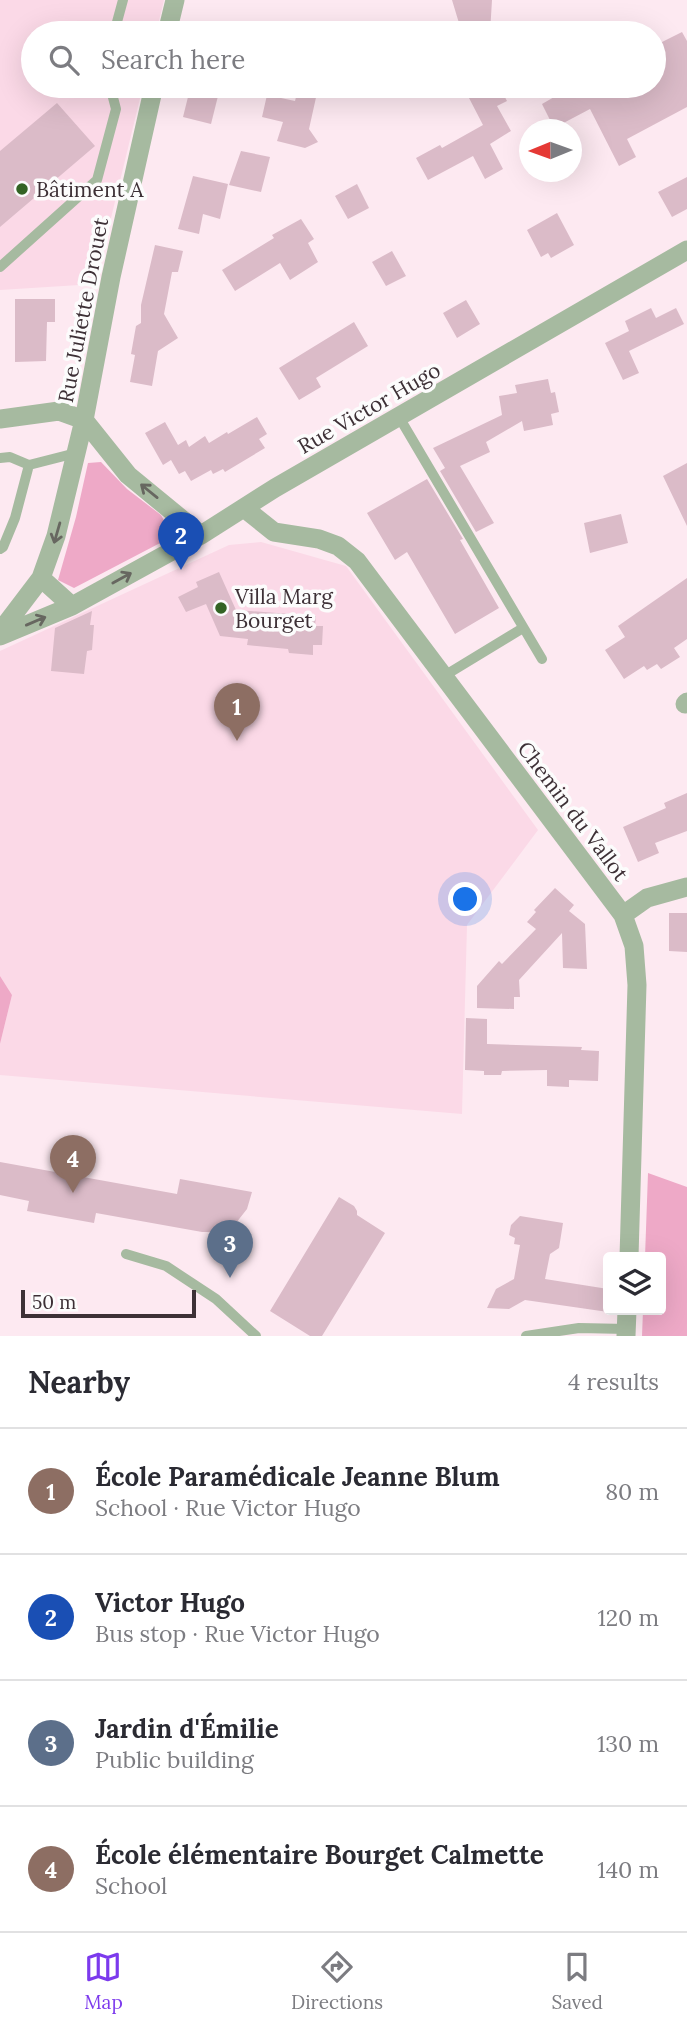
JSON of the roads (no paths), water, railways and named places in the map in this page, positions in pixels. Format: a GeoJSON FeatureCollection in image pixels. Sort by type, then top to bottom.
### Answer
{"type":"FeatureCollection","features":[{"type":"Feature","properties":{"kind":"street"},"geometry":{"type":"LineString","coordinates":[[170,21],[175,0]]}},
{"type":"Feature","properties":{"kind":"street","name":"Rue Juliette Drouet"},"geometry":{"type":"LineString","coordinates":[[0,634],[41,578],[56,536],[77,453],[111,277],[151,98]]}},
{"type":"Feature","properties":{"kind":"street","name":"Rue Victor Hugo"},"geometry":{"type":"LineString","coordinates":[[0,634],[72,606],[201,535],[275,488],[687,250]]}},
{"type":"Feature","properties":{"kind":"street"},"geometry":{"type":"LineString","coordinates":[[0,419],[59,411],[84,420]]}},
{"type":"Feature","properties":{"kind":"street","name":"Rue Juliette Drouet"},"geometry":{"type":"LineString","coordinates":[[84,420],[128,475],[201,535]]}},
{"type":"Feature","properties":{"kind":"street","name":"Chemin du Vallot"},"geometry":{"type":"LineString","coordinates":[[244,508],[274,532],[338,546],[357,561],[623,915],[634,946],[637,985],[629,1252]]}},
{"type":"Feature","properties":{"kind":"street"},"geometry":{"type":"LineString","coordinates":[[41,578],[72,606]]}},
{"type":"Feature","properties":{"kind":"street"},"geometry":{"type":"LineString","coordinates":[[623,915],[647,898],[687,887]]}},
{"type":"Feature","properties":{"kind":"lane"},"geometry":{"type":"LineString","coordinates":[[117,21],[123,0]]}},
{"type":"Feature","properties":{"kind":"lane"},"geometry":{"type":"LineString","coordinates":[[0,267],[97,180],[116,110],[113,98]]}},
{"type":"Feature","properties":{"kind":"lane"},"geometry":{"type":"LineString","coordinates":[[399,417],[542,659]]}},
{"type":"Feature","properties":{"kind":"lane"},"geometry":{"type":"LineString","coordinates":[[0,458],[10,457],[29,465],[77,453]]}},
{"type":"Feature","properties":{"kind":"lane"},"geometry":{"type":"LineString","coordinates":[[0,549],[15,518],[29,465]]}},
{"type":"Feature","properties":{"kind":"lane"},"geometry":{"type":"LineString","coordinates":[[444,676],[523,628]]}},
{"type":"Feature","properties":{"kind":"lane"},"geometry":{"type":"LineString","coordinates":[[126,1254],[166,1266],[216,1299],[256,1336]]}},
{"type":"Feature","properties":{"kind":"lane"},"geometry":{"type":"LineString","coordinates":[[526,1336],[579,1328],[627,1325]]}},
{"type":"Feature","properties":{"kind":"place","name":"Bâtiment A"},"geometry":{"type":"Point","coordinates":[22,189]}},
{"type":"Feature","properties":{"kind":"place","name":"Victor Hugo"},"geometry":{"type":"Point","coordinates":[181,570]}},
{"type":"Feature","properties":{"kind":"place","name":"Villa Marg Bourget"},"geometry":{"type":"Point","coordinates":[221,608]}},
{"type":"Feature","properties":{"kind":"place","name":"École Paramédicale Jeanne Blum"},"geometry":{"type":"Point","coordinates":[237,741]}},
{"type":"Feature","properties":{"kind":"place","name":"École élémentaire Bourget Calmette"},"geometry":{"type":"Point","coordinates":[73,1193]}},
{"type":"Feature","properties":{"kind":"place","name":"Jardin d'Émilie"},"geometry":{"type":"Point","coordinates":[230,1278]}}]}
